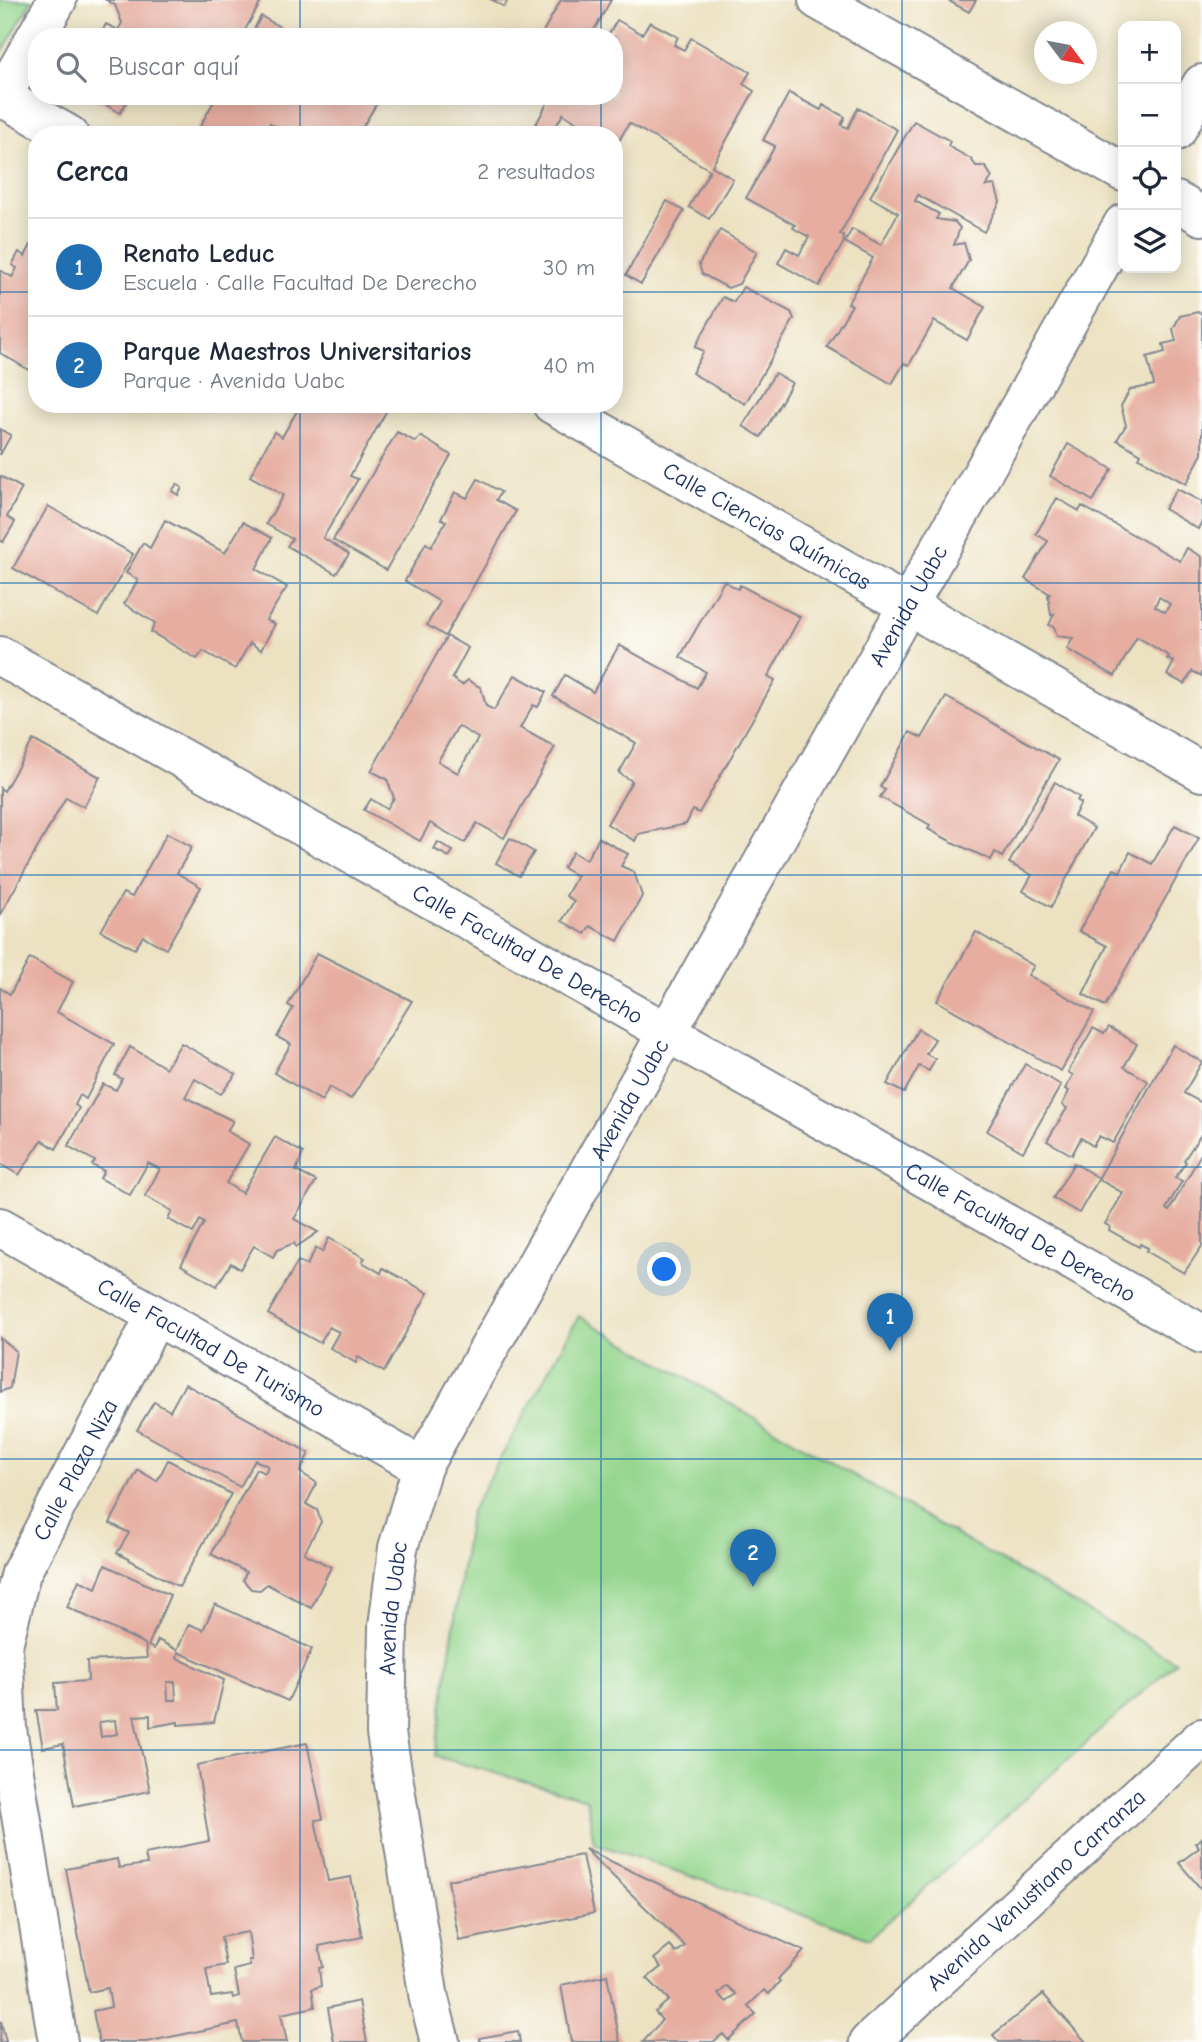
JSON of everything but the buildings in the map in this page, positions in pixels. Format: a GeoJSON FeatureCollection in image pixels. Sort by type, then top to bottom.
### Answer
{"type":"FeatureCollection","features":[{"type":"Feature","properties":{"kind":"street"},"geometry":{"type":"LineString","coordinates":[[41,28],[57,0]]}},
{"type":"Feature","properties":{"kind":"street"},"geometry":{"type":"LineString","coordinates":[[818,0],[1118,169]]}},
{"type":"Feature","properties":{"kind":"street"},"geometry":{"type":"LineString","coordinates":[[28,51],[1,99],[52,126]]}},
{"type":"Feature","properties":{"kind":"street"},"geometry":{"type":"LineString","coordinates":[[1181,122],[1202,85]]}},
{"type":"Feature","properties":{"kind":"street"},"geometry":{"type":"LineString","coordinates":[[1181,204],[1202,216]]}},
{"type":"Feature","properties":{"kind":"street","name":"Avenida Uabc"},"geometry":{"type":"LineString","coordinates":[[440,2042],[429,1999],[386,1733],[388,1628],[398,1548],[422,1467],[1118,233]]}},
{"type":"Feature","properties":{"kind":"street","name":"Calle Ciencias Químicas"},"geometry":{"type":"LineString","coordinates":[[568,413],[909,603],[1202,772]]}},
{"type":"Feature","properties":{"kind":"street","name":"Calle Facultad De Derecho"},"geometry":{"type":"LineString","coordinates":[[0,656],[1202,1334]]}},
{"type":"Feature","properties":{"kind":"street","name":"Calle Facultad De Turismo"},"geometry":{"type":"LineString","coordinates":[[0,1227],[422,1467]]}},
{"type":"Feature","properties":{"kind":"street","name":"Calle Plaza Niza"},"geometry":{"type":"LineString","coordinates":[[58,2042],[7,1729],[3,1646],[21,1573],[155,1317]]}},
{"type":"Feature","properties":{"kind":"street","name":"Avenida Venustiano Carranza"},"geometry":{"type":"LineString","coordinates":[[884,2037],[1202,1738]]}},
{"type":"Feature","properties":{"kind":"green space"},"geometry":{"type":"Polygon","coordinates":[[[0,0],[32,0],[0,56],[0,0]]]}},
{"type":"Feature","properties":{"kind":"green space"},"geometry":{"type":"Polygon","coordinates":[[[579,1316],[1176,1662],[870,1938],[594,1843],[587,1799],[435,1756],[470,1513],[579,1316]]]}},
{"type":"Feature","properties":{"kind":"place","name":"Renato Leduc"},"geometry":{"type":"Point","coordinates":[890,1351]}},
{"type":"Feature","properties":{"kind":"place","name":"Parque Maestros Universitarios"},"geometry":{"type":"Point","coordinates":[753,1587]}}]}
